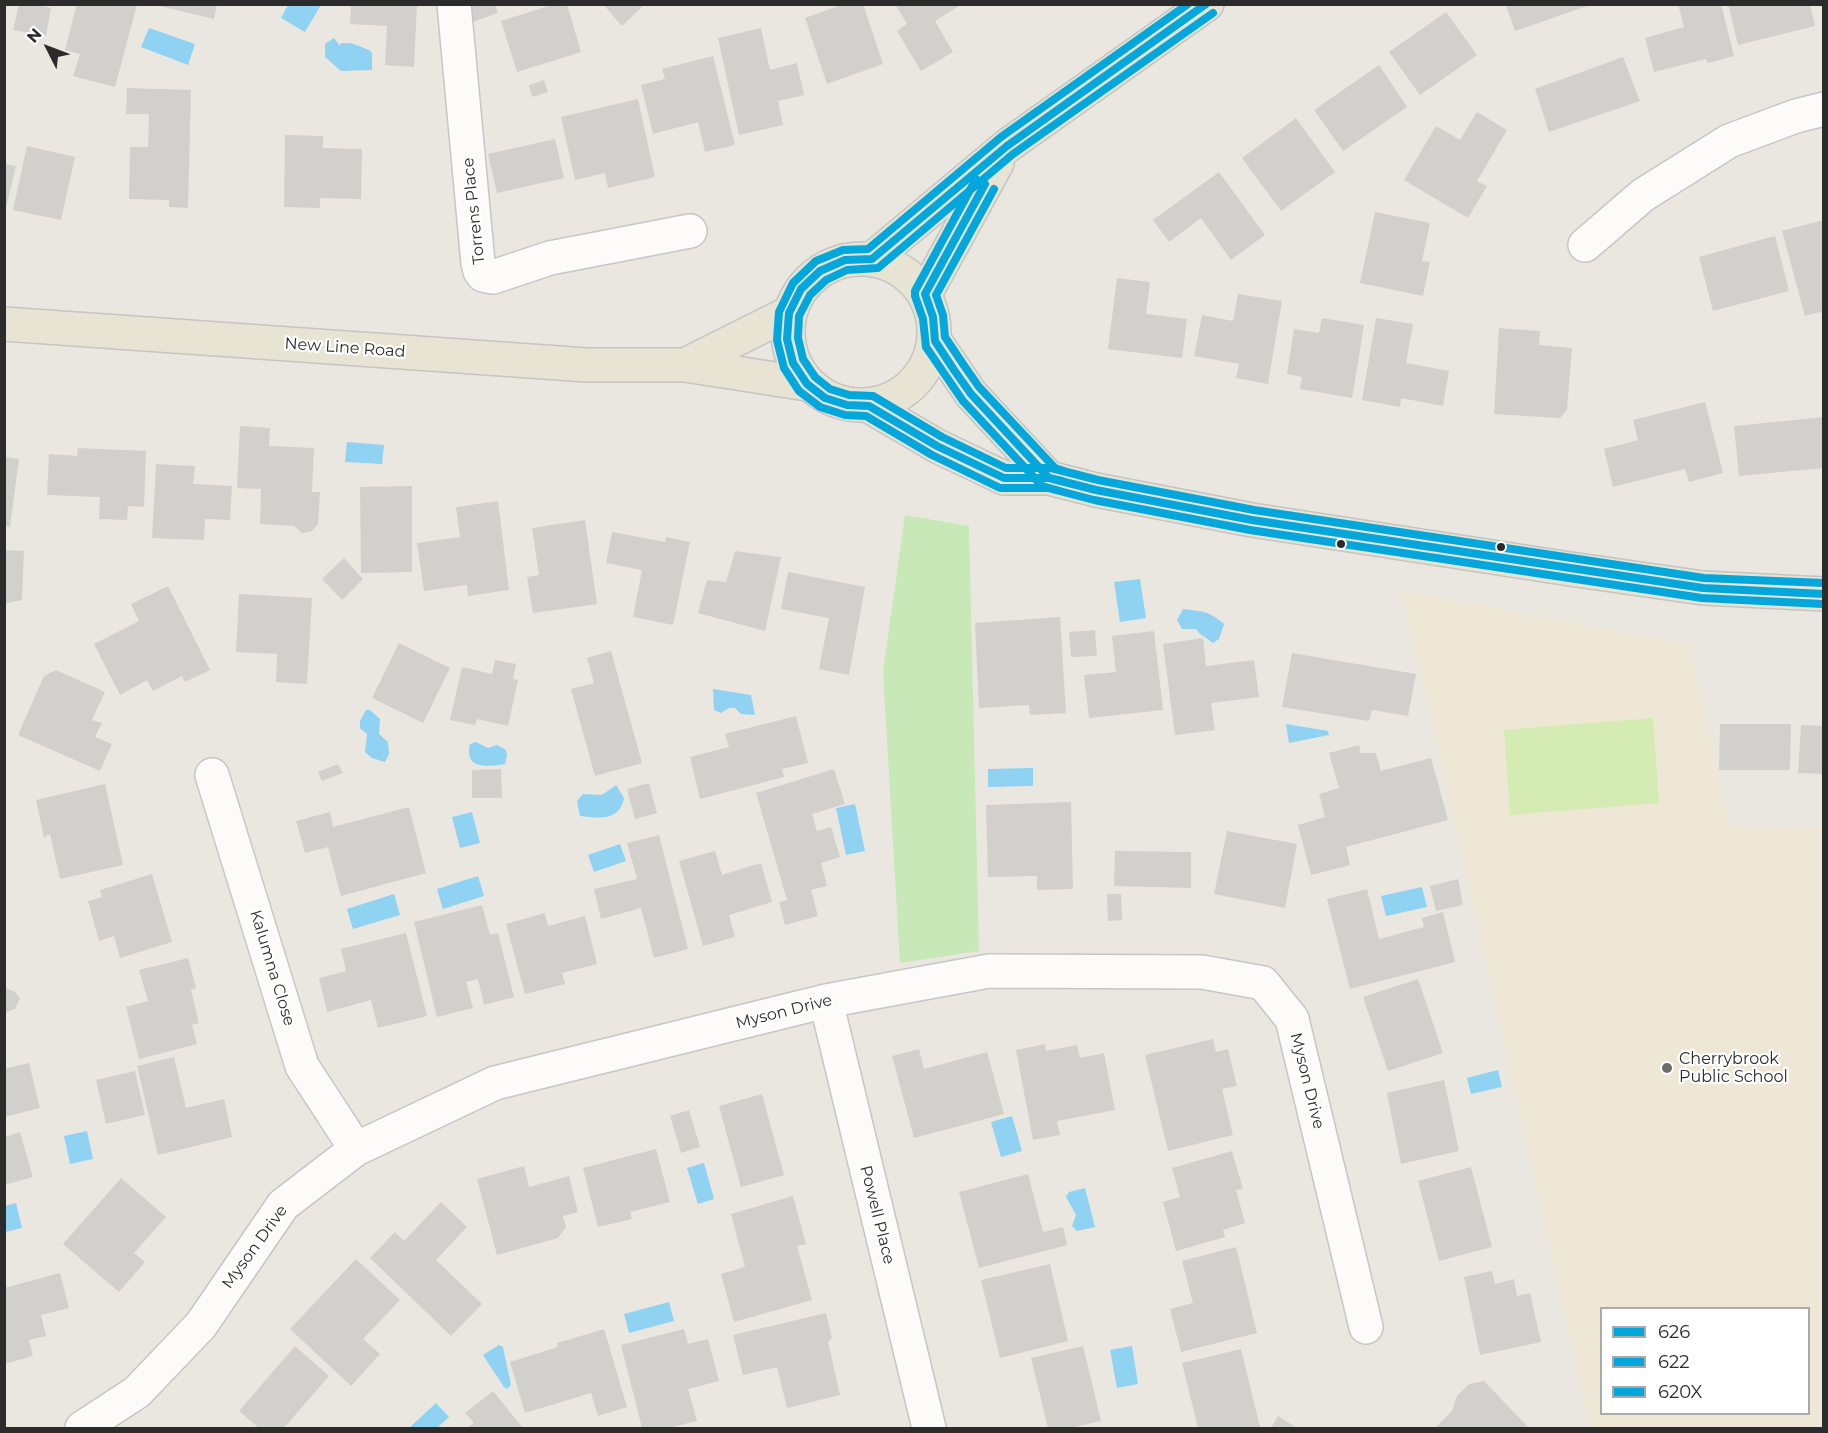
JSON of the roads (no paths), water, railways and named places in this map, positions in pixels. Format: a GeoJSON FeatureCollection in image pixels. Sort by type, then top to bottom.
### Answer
{"type":"FeatureCollection","features":[{"type":"Feature","properties":{"kind":"main road"},"geometry":{"type":"LineString","coordinates":[[872,259],[1006,146],[1207,4]]}},
{"type":"Feature","properties":{"kind":"main road"},"geometry":{"type":"LineString","coordinates":[[925,294],[1006,146]]}},
{"type":"Feature","properties":{"kind":"main road"},"geometry":{"type":"LineString","coordinates":[[872,259],[892,265],[911,278],[925,294],[933,317],[935,341],[928,364],[913,385],[893,399],[869,406],[847,405],[825,398],[807,384],[793,363],[787,339],[789,313],[801,289],[820,271],[845,260],[872,259]]}},
{"type":"Feature","properties":{"kind":"main road","name":"New Line Road"},"geometry":{"type":"LineString","coordinates":[[685,365],[789,313]]}},
{"type":"Feature","properties":{"kind":"main road","name":"New Line Road"},"geometry":{"type":"LineString","coordinates":[[4,324],[587,365],[685,365],[807,384]]}},
{"type":"Feature","properties":{"kind":"main road"},"geometry":{"type":"LineString","coordinates":[[935,341],[971,394],[1049,478]]}},
{"type":"Feature","properties":{"kind":"main road"},"geometry":{"type":"LineString","coordinates":[[869,406],[938,446],[1004,478],[1049,478],[1096,490],[1252,520],[1703,588],[1824,594]]}},
{"type":"Feature","properties":{"kind":"street","name":"Torrens Place"},"geometry":{"type":"LineString","coordinates":[[454,4],[478,263],[483,275],[493,277],[550,258],[690,231]]}},
{"type":"Feature","properties":{"kind":"street"},"geometry":{"type":"LineString","coordinates":[[1585,245],[1643,195],[1729,141],[1796,116],[1824,109]]}},
{"type":"Feature","properties":{"kind":"street","name":"Kalumna Close"},"geometry":{"type":"LineString","coordinates":[[212,775],[302,1066],[356,1149]]}},
{"type":"Feature","properties":{"kind":"street","name":"Myson Drive"},"geometry":{"type":"LineString","coordinates":[[82,1428],[136,1392],[201,1325],[283,1205],[356,1149],[495,1083],[826,1001],[989,971],[1202,972],[1263,983],[1292,1019],[1366,1327]]}},
{"type":"Feature","properties":{"kind":"street","name":"Powell Place"},"geometry":{"type":"LineString","coordinates":[[826,1001],[929,1428]]}},
{"type":"Feature","properties":{"kind":"water"},"geometry":{"type":"Polygon","coordinates":[[[288,4],[321,5],[305,32],[281,18],[288,4]]]}},
{"type":"Feature","properties":{"kind":"water"},"geometry":{"type":"Polygon","coordinates":[[[149,28],[195,44],[188,65],[141,47],[149,28]]]}},
{"type":"Feature","properties":{"kind":"water"},"geometry":{"type":"Polygon","coordinates":[[[334,38],[340,46],[341,43],[351,43],[369,50],[372,53],[372,70],[341,71],[325,57],[325,44],[334,38]]]}},
{"type":"Feature","properties":{"kind":"water"},"geometry":{"type":"Polygon","coordinates":[[[347,442],[384,445],[382,464],[345,462],[347,442]]]}},
{"type":"Feature","properties":{"kind":"water"},"geometry":{"type":"Polygon","coordinates":[[[1140,579],[1146,618],[1120,622],[1114,582],[1140,579]]]}},
{"type":"Feature","properties":{"kind":"water"},"geometry":{"type":"Polygon","coordinates":[[[1183,609],[1201,611],[1224,624],[1219,639],[1213,643],[1196,629],[1182,629],[1177,620],[1183,609]]]}},
{"type":"Feature","properties":{"kind":"water"},"geometry":{"type":"Polygon","coordinates":[[[713,689],[751,695],[755,715],[741,714],[735,708],[729,708],[721,713],[714,710],[713,689]]]}},
{"type":"Feature","properties":{"kind":"water"},"geometry":{"type":"Polygon","coordinates":[[[366,710],[370,710],[380,719],[379,734],[388,742],[389,754],[385,762],[372,758],[365,752],[367,734],[360,728],[360,721],[366,710]]]}},
{"type":"Feature","properties":{"kind":"water"},"geometry":{"type":"Polygon","coordinates":[[[1286,724],[1328,731],[1329,735],[1289,743],[1286,724]]]}},
{"type":"Feature","properties":{"kind":"water"},"geometry":{"type":"Polygon","coordinates":[[[476,742],[488,748],[497,745],[506,750],[505,764],[484,766],[473,762],[469,752],[470,744],[476,742]]]}},
{"type":"Feature","properties":{"kind":"water"},"geometry":{"type":"Polygon","coordinates":[[[1033,768],[1033,786],[988,787],[988,769],[1033,768]]]}},
{"type":"Feature","properties":{"kind":"water"},"geometry":{"type":"Polygon","coordinates":[[[616,785],[624,798],[618,811],[607,817],[580,816],[577,801],[583,794],[602,795],[616,785]]]}},
{"type":"Feature","properties":{"kind":"water"},"geometry":{"type":"Polygon","coordinates":[[[855,804],[865,851],[846,855],[836,808],[855,804]]]}},
{"type":"Feature","properties":{"kind":"water"},"geometry":{"type":"Polygon","coordinates":[[[472,812],[480,843],[460,848],[452,817],[472,812]]]}},
{"type":"Feature","properties":{"kind":"water"},"geometry":{"type":"Polygon","coordinates":[[[620,844],[626,861],[594,872],[588,855],[620,844]]]}},
{"type":"Feature","properties":{"kind":"water"},"geometry":{"type":"Polygon","coordinates":[[[478,876],[484,896],[443,909],[437,889],[478,876]]]}},
{"type":"Feature","properties":{"kind":"water"},"geometry":{"type":"Polygon","coordinates":[[[1422,887],[1427,907],[1386,916],[1381,896],[1422,887]]]}},
{"type":"Feature","properties":{"kind":"water"},"geometry":{"type":"Polygon","coordinates":[[[394,894],[400,915],[353,929],[347,909],[394,894]]]}},
{"type":"Feature","properties":{"kind":"water"},"geometry":{"type":"Polygon","coordinates":[[[1498,1070],[1502,1087],[1471,1094],[1467,1078],[1498,1070]]]}},
{"type":"Feature","properties":{"kind":"water"},"geometry":{"type":"Polygon","coordinates":[[[1012,1116],[1022,1151],[1001,1157],[991,1122],[1012,1116]]]}},
{"type":"Feature","properties":{"kind":"water"},"geometry":{"type":"Polygon","coordinates":[[[87,1131],[93,1159],[70,1164],[64,1136],[87,1131]]]}},
{"type":"Feature","properties":{"kind":"water"},"geometry":{"type":"Polygon","coordinates":[[[704,1163],[714,1199],[698,1204],[687,1168],[704,1163]]]}},
{"type":"Feature","properties":{"kind":"water"},"geometry":{"type":"Polygon","coordinates":[[[1085,1188],[1095,1227],[1077,1231],[1072,1226],[1076,1215],[1066,1197],[1069,1192],[1085,1188]]]}},
{"type":"Feature","properties":{"kind":"water"},"geometry":{"type":"Polygon","coordinates":[[[16,1203],[22,1228],[5,1232],[5,1206],[16,1203]]]}},
{"type":"Feature","properties":{"kind":"water"},"geometry":{"type":"Polygon","coordinates":[[[669,1302],[674,1321],[629,1333],[624,1314],[669,1302]]]}},
{"type":"Feature","properties":{"kind":"water"},"geometry":{"type":"Polygon","coordinates":[[[499,1345],[503,1347],[511,1385],[507,1389],[483,1355],[499,1345]]]}},
{"type":"Feature","properties":{"kind":"water"},"geometry":{"type":"Polygon","coordinates":[[[1132,1346],[1138,1384],[1117,1388],[1110,1350],[1132,1346]]]}},
{"type":"Feature","properties":{"kind":"water"},"geometry":{"type":"Polygon","coordinates":[[[436,1403],[449,1417],[437,1428],[409,1428],[436,1403]]]}},
{"type":"Feature","properties":{"kind":"place","name":"Cherrybrook Public School"},"geometry":{"type":"Point","coordinates":[1667,1068]}}]}
